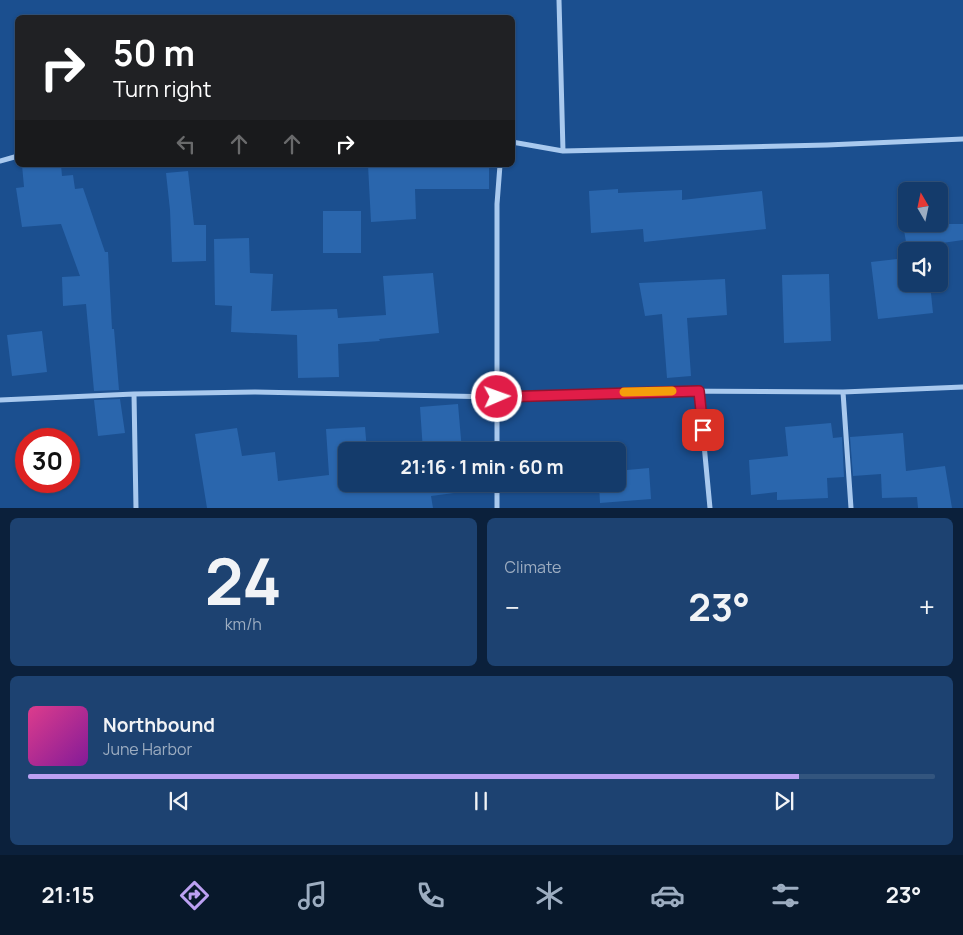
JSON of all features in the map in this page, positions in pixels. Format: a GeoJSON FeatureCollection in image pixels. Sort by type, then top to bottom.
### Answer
{"type":"FeatureCollection","features":[{"type":"Feature","properties":{"kind":"street"},"geometry":{"type":"LineString","coordinates":[[559,0],[563,151]]}},
{"type":"Feature","properties":{"kind":"street"},"geometry":{"type":"LineString","coordinates":[[515,143],[563,151],[827,145],[963,139]]}},
{"type":"Feature","properties":{"kind":"street"},"geometry":{"type":"LineString","coordinates":[[0,161],[15,157]]}},
{"type":"Feature","properties":{"kind":"street"},"geometry":{"type":"LineString","coordinates":[[497,442],[497,204],[500,167]]}},
{"type":"Feature","properties":{"kind":"street"},"geometry":{"type":"LineString","coordinates":[[0,400],[134,394],[255,392],[497,397],[699,391],[843,392],[963,387]]}},
{"type":"Feature","properties":{"kind":"street"},"geometry":{"type":"LineString","coordinates":[[699,391],[710,508]]}},
{"type":"Feature","properties":{"kind":"street"},"geometry":{"type":"LineString","coordinates":[[843,392],[851,508]]}},
{"type":"Feature","properties":{"kind":"street"},"geometry":{"type":"LineString","coordinates":[[134,394],[136,508]]}},
{"type":"Feature","properties":{"kind":"street"},"geometry":{"type":"LineString","coordinates":[[496,508],[497,492]]}},
{"type":"Feature","properties":{"kind":"building"},"geometry":{"type":"Polygon","coordinates":[[[22,167],[61,167],[62,176],[73,175],[75,189],[83,188],[105,252],[108,252],[112,329],[114,329],[119,390],[94,391],[86,304],[63,306],[62,277],[80,276],[61,224],[22,227],[16,188],[24,187],[22,167]]]}},
{"type":"Feature","properties":{"kind":"building"},"geometry":{"type":"Polygon","coordinates":[[[368,167],[489,167],[489,189],[415,189],[416,219],[371,222],[368,167]]]}},
{"type":"Feature","properties":{"kind":"building"},"geometry":{"type":"Polygon","coordinates":[[[188,171],[194,225],[206,225],[206,261],[172,262],[170,210],[166,173],[188,171]]]}},
{"type":"Feature","properties":{"kind":"building"},"geometry":{"type":"Polygon","coordinates":[[[618,189],[618,193],[682,190],[682,200],[762,191],[766,229],[644,242],[643,229],[591,233],[589,191],[618,189]]]}},
{"type":"Feature","properties":{"kind":"building"},"geometry":{"type":"Polygon","coordinates":[[[323,211],[361,211],[361,253],[323,253],[323,211]]]}},
{"type":"Feature","properties":{"kind":"building"},"geometry":{"type":"Polygon","coordinates":[[[948,224],[963,224],[963,240],[948,242],[906,242],[904,232],[948,232],[948,224]]]}},
{"type":"Feature","properties":{"kind":"building"},"geometry":{"type":"Polygon","coordinates":[[[249,238],[250,273],[273,274],[271,311],[337,309],[338,318],[386,315],[383,276],[433,273],[439,333],[379,339],[380,341],[338,344],[339,377],[298,378],[297,335],[231,332],[232,306],[215,305],[214,239],[249,238]]]}},
{"type":"Feature","properties":{"kind":"building"},"geometry":{"type":"Polygon","coordinates":[[[898,259],[898,292],[931,292],[933,313],[878,319],[871,262],[898,259]]]}},
{"type":"Feature","properties":{"kind":"building"},"geometry":{"type":"Polygon","coordinates":[[[829,274],[831,341],[784,343],[782,275],[829,274]]]}},
{"type":"Feature","properties":{"kind":"building"},"geometry":{"type":"Polygon","coordinates":[[[725,279],[727,315],[687,318],[691,376],[667,378],[662,314],[645,316],[639,283],[725,279]]]}},
{"type":"Feature","properties":{"kind":"building"},"geometry":{"type":"Polygon","coordinates":[[[42,331],[47,372],[12,376],[7,335],[42,331]]]}},
{"type":"Feature","properties":{"kind":"building"},"geometry":{"type":"Polygon","coordinates":[[[120,399],[125,433],[98,436],[94,400],[120,399]]]}},
{"type":"Feature","properties":{"kind":"building"},"geometry":{"type":"Polygon","coordinates":[[[458,404],[461,442],[422,442],[420,407],[458,404]]]}},
{"type":"Feature","properties":{"kind":"building"},"geometry":{"type":"Polygon","coordinates":[[[831,423],[833,438],[842,437],[844,477],[827,478],[828,498],[777,500],[777,492],[751,495],[749,460],[788,456],[785,427],[831,423]]]}},
{"type":"Feature","properties":{"kind":"building"},"geometry":{"type":"Polygon","coordinates":[[[365,427],[366,442],[338,442],[338,492],[462,492],[431,496],[433,508],[207,508],[195,434],[237,428],[242,456],[275,452],[278,481],[329,475],[326,429],[365,427]]]}},
{"type":"Feature","properties":{"kind":"building"},"geometry":{"type":"Polygon","coordinates":[[[903,433],[906,471],[945,466],[952,508],[918,508],[917,497],[882,498],[881,474],[853,476],[850,437],[903,433]]]}},
{"type":"Feature","properties":{"kind":"building"},"geometry":{"type":"Polygon","coordinates":[[[649,468],[651,499],[600,503],[599,492],[626,492],[626,470],[649,468]]]}},
{"type":"Feature","properties":{"kind":"slow traffic"},"geometry":{"type":"LineString","coordinates":[[624,392],[672,391]]}},
{"type":"Feature","properties":{"kind":"route"},"geometry":{"type":"LineString","coordinates":[[497,397],[699,391],[703,430]]}}]}
